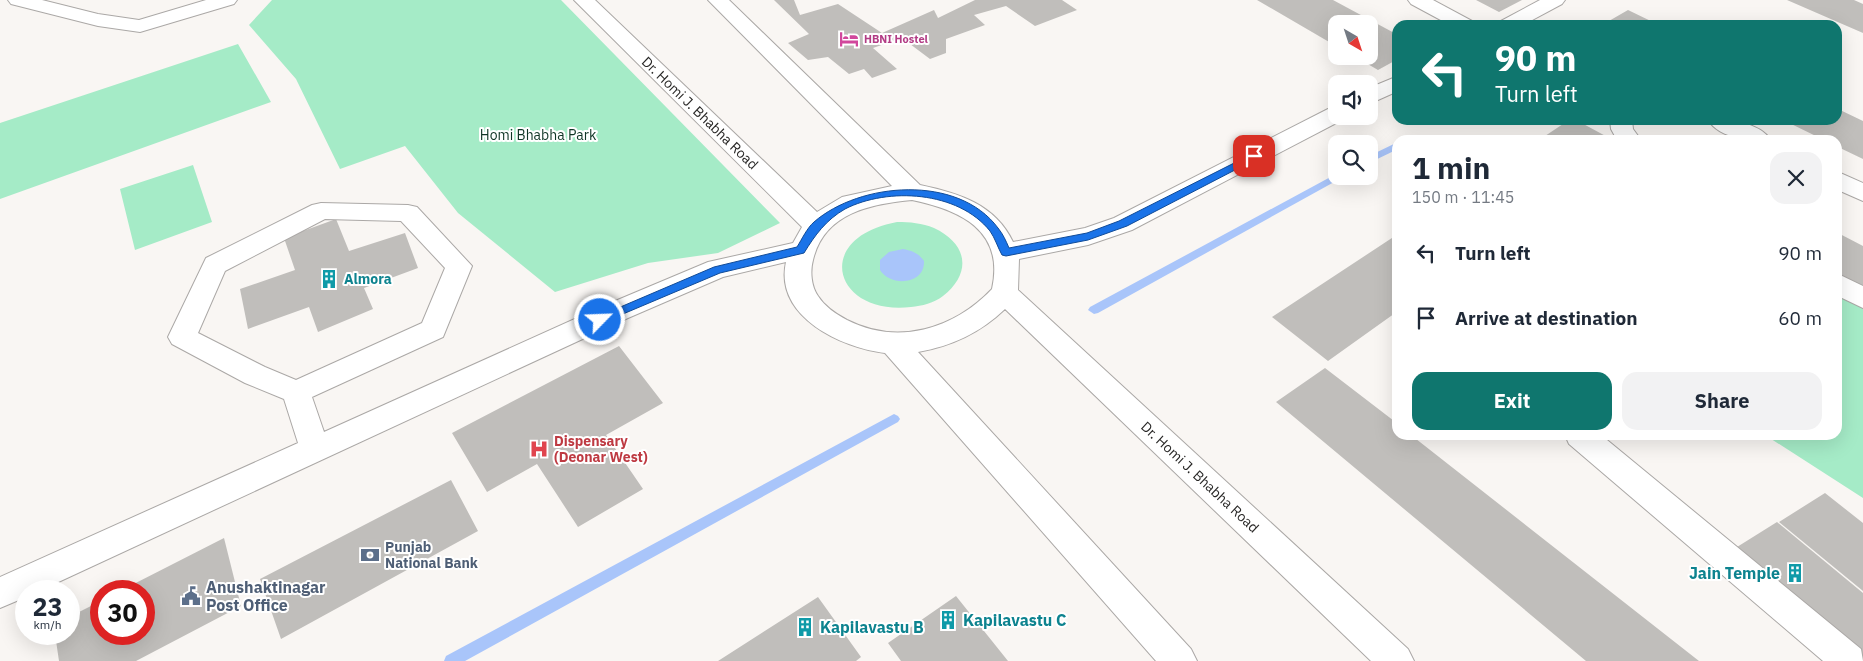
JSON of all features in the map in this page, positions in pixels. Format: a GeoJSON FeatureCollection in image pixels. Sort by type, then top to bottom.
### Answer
{"type":"FeatureCollection","features":[{"type":"Feature","properties":{"kind":"street"},"geometry":{"type":"LineString","coordinates":[[18,0],[98,20],[140,26],[227,0]]}},
{"type":"Feature","properties":{"kind":"street","name":"Dr. Homi J. Bhabha Road"},"geometry":{"type":"LineString","coordinates":[[584,0],[816,226]]}},
{"type":"Feature","properties":{"kind":"street"},"geometry":{"type":"LineString","coordinates":[[718,0],[912,192]]}},
{"type":"Feature","properties":{"kind":"street"},"geometry":{"type":"LineString","coordinates":[[1418,0],[1456,20]]}},
{"type":"Feature","properties":{"kind":"street"},"geometry":{"type":"LineString","coordinates":[[1525,20],[1556,0]]}},
{"type":"Feature","properties":{"kind":"street"},"geometry":{"type":"LineString","coordinates":[[1378,92],[1392,85]]}},
{"type":"Feature","properties":{"kind":"street"},"geometry":{"type":"LineString","coordinates":[[1006,252],[1088,236],[1123,224],[1328,118]]}},
{"type":"Feature","properties":{"kind":"street"},"geometry":{"type":"LineString","coordinates":[[1729,125],[1749,135]]}},
{"type":"Feature","properties":{"kind":"street"},"geometry":{"type":"LineString","coordinates":[[1842,182],[1863,193]]}},
{"type":"Feature","properties":{"kind":"street"},"geometry":{"type":"LineString","coordinates":[[912,192],[944,198],[973,210],[994,229],[1006,252],[1007,275],[1004,292],[981,317],[956,332],[926,341],[893,343],[858,337],[828,322],[806,302],[797,277],[800,250],[816,226],[842,207],[876,195],[912,192]]}},
{"type":"Feature","properties":{"kind":"street"},"geometry":{"type":"LineString","coordinates":[[321,211],[408,213],[459,266],[433,330],[296,392],[255,375],[182,337],[215,265],[321,211]]}},
{"type":"Feature","properties":{"kind":"street"},"geometry":{"type":"LineString","coordinates":[[0,593],[609,315],[717,270],[800,250]]}},
{"type":"Feature","properties":{"kind":"street"},"geometry":{"type":"LineString","coordinates":[[1842,286],[1863,298]]}},
{"type":"Feature","properties":{"kind":"street","name":"Dr. Homi J. Bhabha Road"},"geometry":{"type":"LineString","coordinates":[[1004,292],[1396,661]]}},
{"type":"Feature","properties":{"kind":"street"},"geometry":{"type":"LineString","coordinates":[[893,343],[1179,661]]}},
{"type":"Feature","properties":{"kind":"street"},"geometry":{"type":"LineString","coordinates":[[296,392],[314,450]]}},
{"type":"Feature","properties":{"kind":"street"},"geometry":{"type":"LineString","coordinates":[[1586,440],[1849,661]]}},
{"type":"Feature","properties":{"kind":"green space","name":"Homi Bhabha Park"},"geometry":{"type":"Polygon","coordinates":[[[272,0],[561,0],[780,223],[718,253],[648,263],[555,292],[458,213],[405,146],[340,169],[296,79],[249,25],[272,0]]]}},
{"type":"Feature","properties":{"kind":"green space"},"geometry":{"type":"Polygon","coordinates":[[[238,44],[271,102],[0,199],[0,123],[238,44]]]}},
{"type":"Feature","properties":{"kind":"green space"},"geometry":{"type":"Polygon","coordinates":[[[193,165],[212,222],[135,250],[120,189],[193,165]]]}},
{"type":"Feature","properties":{"kind":"green space"},"geometry":{"type":"Polygon","coordinates":[[[897,222],[916,223],[934,228],[954,242],[959,250],[962,259],[962,269],[959,278],[936,301],[915,307],[885,307],[864,300],[850,288],[843,274],[843,258],[852,243],[870,231],[897,222]]]}},
{"type":"Feature","properties":{"kind":"green space"},"geometry":{"type":"Polygon","coordinates":[[[1842,293],[1863,305],[1863,498],[1773,440],[1842,440],[1842,293]]]}},
{"type":"Feature","properties":{"kind":"water"},"geometry":{"type":"Polygon","coordinates":[[[903,249],[920,256],[924,261],[923,269],[913,279],[899,281],[891,279],[880,270],[880,260],[889,252],[903,249]]]}},
{"type":"Feature","properties":{"kind":"building","name":"HBNI Hostel"},"geometry":{"type":"Polygon","coordinates":[[[774,0],[794,0],[800,15],[838,4],[882,33],[934,10],[938,18],[975,0],[1062,0],[1077,10],[1035,26],[1006,6],[974,15],[985,25],[946,39],[946,53],[930,59],[902,38],[873,48],[897,69],[872,78],[864,69],[849,74],[828,57],[808,60],[788,43],[809,34],[774,0]]]}},
{"type":"Feature","properties":{"kind":"building"},"geometry":{"type":"Polygon","coordinates":[[[1257,0],[1333,0],[1361,15],[1328,15],[1328,41],[1257,0]]]}},
{"type":"Feature","properties":{"kind":"building"},"geometry":{"type":"Polygon","coordinates":[[[1476,0],[1522,0],[1499,12],[1476,0]]]}},
{"type":"Feature","properties":{"kind":"building"},"geometry":{"type":"Polygon","coordinates":[[[1787,0],[1854,0],[1863,4],[1863,33],[1842,24],[1842,20],[1833,20],[1787,0]]]}},
{"type":"Feature","properties":{"kind":"building"},"geometry":{"type":"Polygon","coordinates":[[[1628,10],[1649,20],[1611,20],[1628,10]]]}},
{"type":"Feature","properties":{"kind":"building"},"geometry":{"type":"Polygon","coordinates":[[[1378,24],[1392,32],[1392,62],[1378,70],[1369,65],[1378,65],[1378,24]]]}},
{"type":"Feature","properties":{"kind":"building"},"geometry":{"type":"Polygon","coordinates":[[[1842,111],[1863,121],[1863,159],[1842,149],[1842,135],[1814,135],[1793,125],[1842,125],[1842,111]]]}},
{"type":"Feature","properties":{"kind":"building"},"geometry":{"type":"Polygon","coordinates":[[[1562,125],[1585,125],[1604,135],[1546,135],[1562,125]]]}},
{"type":"Feature","properties":{"kind":"building","name":"Almora"},"geometry":{"type":"Polygon","coordinates":[[[336,219],[349,251],[405,233],[418,268],[364,288],[373,309],[318,332],[309,307],[248,329],[240,289],[295,270],[284,238],[336,219]]]}},
{"type":"Feature","properties":{"kind":"building"},"geometry":{"type":"Polygon","coordinates":[[[1842,235],[1863,246],[1863,287],[1842,276],[1842,235]]]}},
{"type":"Feature","properties":{"kind":"building"},"geometry":{"type":"Polygon","coordinates":[[[1392,238],[1392,315],[1328,361],[1272,317],[1392,238]]]}},
{"type":"Feature","properties":{"kind":"building","name":"Dispensary (Deonar West)"},"geometry":{"type":"Polygon","coordinates":[[[619,346],[663,403],[606,435],[643,489],[578,527],[537,464],[487,492],[452,433],[619,346]]]}},
{"type":"Feature","properties":{"kind":"building"},"geometry":{"type":"Polygon","coordinates":[[[1325,368],[1392,419],[1392,440],[1417,440],[1699,661],[1586,661],[1276,402],[1325,368]]]}},
{"type":"Feature","properties":{"kind":"building","name":"Punjab National Bank"},"geometry":{"type":"Polygon","coordinates":[[[451,480],[478,531],[281,639],[260,579],[451,480]]]}},
{"type":"Feature","properties":{"kind":"building","name":"Jain Temple"},"geometry":{"type":"Polygon","coordinates":[[[1825,493],[1863,523],[1863,591],[1779,522],[1825,493]]]}},
{"type":"Feature","properties":{"kind":"building","name":"Jain Temple"},"geometry":{"type":"Polygon","coordinates":[[[1777,522],[1863,593],[1863,661],[1854,661],[1729,552],[1777,522]]]}},
{"type":"Feature","properties":{"kind":"building","name":"Anushaktinagar Post Office"},"geometry":{"type":"Polygon","coordinates":[[[224,538],[241,606],[136,661],[59,661],[57,645],[80,645],[80,612],[90,606],[90,645],[155,645],[155,580],[142,580],[224,538]]]}},
{"type":"Feature","properties":{"kind":"building","name":"Kapilavastu C"},"geometry":{"type":"Polygon","coordinates":[[[956,596],[1008,661],[901,661],[888,643],[956,596]]]}},
{"type":"Feature","properties":{"kind":"building","name":"Kapilavastu B"},"geometry":{"type":"Polygon","coordinates":[[[818,597],[861,657],[856,661],[718,661],[818,597]]]}},
{"type":"Feature","properties":{"kind":"waterway"},"geometry":{"type":"LineString","coordinates":[[1378,155],[1392,148]]}},
{"type":"Feature","properties":{"kind":"waterway"},"geometry":{"type":"LineString","coordinates":[[1094,310],[1328,183]]}},
{"type":"Feature","properties":{"kind":"waterway"},"geometry":{"type":"LineString","coordinates":[[451,661],[894,419]]}},
{"type":"Feature","properties":{"kind":"place","name":"HBNI Hostel"},"geometry":{"type":"Point","coordinates":[849,39]}},
{"type":"Feature","properties":{"kind":"place","name":"Almora"},"geometry":{"type":"Point","coordinates":[329,279]}},
{"type":"Feature","properties":{"kind":"place","name":"Dispensary (Deonar West)"},"geometry":{"type":"Point","coordinates":[539,449]}},
{"type":"Feature","properties":{"kind":"place","name":"Punjab National Bank"},"geometry":{"type":"Point","coordinates":[370,555]}},
{"type":"Feature","properties":{"kind":"place","name":"Jain Temple"},"geometry":{"type":"Point","coordinates":[1795,573]}},
{"type":"Feature","properties":{"kind":"place","name":"Anushaktinagar Post Office"},"geometry":{"type":"Point","coordinates":[191,596]}},
{"type":"Feature","properties":{"kind":"place","name":"Kapilavastu C"},"geometry":{"type":"Point","coordinates":[948,620]}},
{"type":"Feature","properties":{"kind":"place","name":"Kapilavastu B"},"geometry":{"type":"Point","coordinates":[805,627]}},
{"type":"Feature","properties":{"kind":"route"},"geometry":{"type":"LineString","coordinates":[[600,320],[717,270],[800,250],[816,226],[829,216],[842,207],[876,195],[912,192],[944,198],[973,210],[994,229],[1006,252],[1088,236],[1123,224],[1254,156]]}}]}
